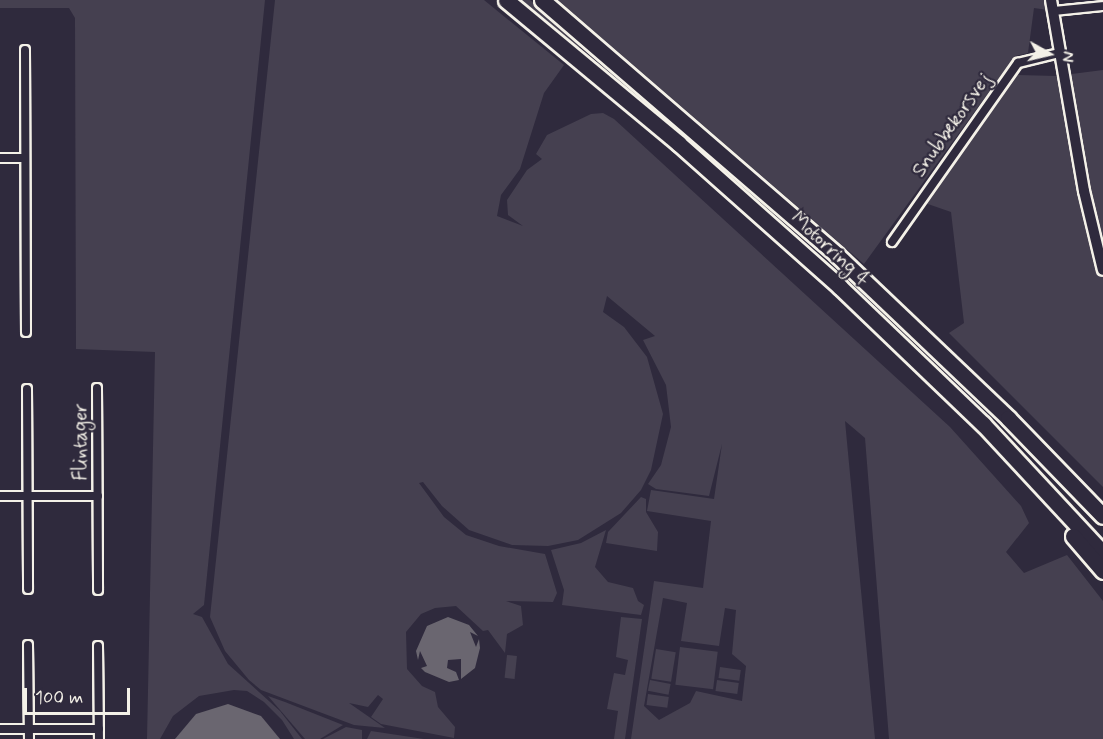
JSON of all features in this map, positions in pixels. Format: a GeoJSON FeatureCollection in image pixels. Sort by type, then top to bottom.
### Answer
{"type":"FeatureCollection","features":[{"type":"Feature","properties":{"kind":"highway","name":"Motorring 4"},"geometry":{"type":"LineString","coordinates":[[506,0],[678,143],[859,305],[983,424],[1103,553]]}},
{"type":"Feature","properties":{"kind":"highway","name":"Motorring 4"},"geometry":{"type":"LineString","coordinates":[[542,0],[787,209],[1008,418],[1103,516]]}},
{"type":"Feature","properties":{"kind":"highway"},"geometry":{"type":"LineString","coordinates":[[859,305],[1103,571]]}},
{"type":"Feature","properties":{"kind":"highway"},"geometry":{"type":"LineString","coordinates":[[1008,418],[1103,504]]}},
{"type":"Feature","properties":{"kind":"street"},"geometry":{"type":"LineString","coordinates":[[1103,6],[1052,6],[1084,191],[1103,270]]}},
{"type":"Feature","properties":{"kind":"street"},"geometry":{"type":"LineString","coordinates":[[25,50],[26,332]]}},
{"type":"Feature","properties":{"kind":"street","name":"Snubbekorsvej"},"geometry":{"type":"LineString","coordinates":[[892,242],[1018,63],[1059,53]]}},
{"type":"Feature","properties":{"kind":"street"},"geometry":{"type":"LineString","coordinates":[[0,158],[26,158]]}},
{"type":"Feature","properties":{"kind":"street","name":"Flintager"},"geometry":{"type":"LineString","coordinates":[[97,388],[98,590]]}},
{"type":"Feature","properties":{"kind":"street"},"geometry":{"type":"LineString","coordinates":[[27,389],[28,589]]}},
{"type":"Feature","properties":{"kind":"street","name":"Flintager"},"geometry":{"type":"LineString","coordinates":[[0,496],[98,496]]}},
{"type":"Feature","properties":{"kind":"street"},"geometry":{"type":"LineString","coordinates":[[28,645],[29,739]]}},
{"type":"Feature","properties":{"kind":"street"},"geometry":{"type":"LineString","coordinates":[[98,646],[99,739]]}},
{"type":"Feature","properties":{"kind":"street"},"geometry":{"type":"LineString","coordinates":[[0,729],[99,729]]}},
{"type":"Feature","properties":{"kind":"shaded area"},"geometry":{"type":"Polygon","coordinates":[[[0,0],[265,0],[204,605],[193,614],[202,617],[228,664],[280,711],[302,739],[294,739],[282,720],[264,702],[247,691],[234,690],[199,696],[173,716],[160,739],[147,739],[155,352],[76,349],[75,18],[69,8],[0,8],[0,0]]]}},
{"type":"Feature","properties":{"kind":"shaded area"},"geometry":{"type":"Polygon","coordinates":[[[275,0],[484,0],[564,65],[544,93],[520,169],[501,195],[497,216],[523,226],[508,215],[507,200],[527,170],[542,159],[536,154],[547,135],[591,114],[603,113],[614,119],[950,427],[1021,506],[1029,523],[1006,552],[1024,573],[1067,555],[1103,601],[1103,739],[889,739],[865,438],[845,421],[875,739],[631,739],[654,581],[703,588],[711,521],[647,511],[651,490],[714,499],[722,444],[709,496],[656,489],[648,484],[661,465],[671,427],[666,385],[643,340],[655,336],[607,296],[603,312],[624,327],[647,357],[663,414],[651,470],[641,490],[621,513],[578,540],[548,546],[512,545],[469,530],[442,506],[423,482],[419,483],[444,517],[466,535],[499,546],[545,554],[557,593],[553,602],[506,601],[521,606],[523,625],[507,634],[505,653],[488,630],[483,631],[456,606],[435,608],[421,614],[406,632],[407,669],[422,686],[435,692],[438,707],[455,727],[454,738],[381,724],[371,717],[383,699],[378,695],[368,707],[349,703],[385,728],[354,725],[261,690],[249,680],[225,651],[210,617],[275,0]],[[663,598],[644,706],[659,720],[690,703],[696,691],[742,701],[746,666],[732,654],[736,610],[725,608],[719,646],[681,641],[687,603],[663,598]]]}},
{"type":"Feature","properties":{"kind":"shaded area"},"geometry":{"type":"Polygon","coordinates":[[[517,0],[530,0],[583,43],[578,49],[517,0]]]}},
{"type":"Feature","properties":{"kind":"shaded area"},"geometry":{"type":"Polygon","coordinates":[[[558,0],[1046,0],[1048,10],[1034,8],[1028,53],[1015,56],[864,264],[558,0]]]}},
{"type":"Feature","properties":{"kind":"shaded area"},"geometry":{"type":"Polygon","coordinates":[[[1103,70],[1103,487],[949,333],[964,323],[951,212],[925,203],[1018,75],[1056,76],[1103,70]]]}},
{"type":"Feature","properties":{"kind":"shaded area"},"geometry":{"type":"Polygon","coordinates":[[[641,497],[646,499],[646,512],[658,532],[657,551],[606,543],[608,532],[641,497]]]}},
{"type":"Feature","properties":{"kind":"shaded area"},"geometry":{"type":"Polygon","coordinates":[[[606,530],[595,567],[608,582],[633,588],[638,601],[644,605],[641,615],[562,605],[564,590],[551,550],[581,543],[606,530]]]}},
{"type":"Feature","properties":{"kind":"shaded area"},"geometry":{"type":"Polygon","coordinates":[[[448,617],[469,625],[478,636],[470,632],[476,647],[479,639],[480,648],[475,668],[461,679],[461,659],[448,660],[447,668],[456,672],[459,680],[449,682],[425,672],[421,668],[427,666],[420,651],[418,660],[416,651],[427,626],[448,617]]]}},
{"type":"Feature","properties":{"kind":"shaded area"},"geometry":{"type":"Polygon","coordinates":[[[621,617],[642,619],[625,739],[614,739],[618,711],[607,709],[614,673],[625,675],[628,660],[616,657],[621,617]]]}},
{"type":"Feature","properties":{"kind":"shaded area"},"geometry":{"type":"Polygon","coordinates":[[[680,647],[718,652],[713,689],[675,685],[680,647]]]}},
{"type":"Feature","properties":{"kind":"shaded area"},"geometry":{"type":"Polygon","coordinates":[[[656,649],[676,652],[671,682],[651,679],[656,649]]]}},
{"type":"Feature","properties":{"kind":"shaded area"},"geometry":{"type":"Polygon","coordinates":[[[507,655],[517,656],[515,679],[505,678],[507,655]]]}},
{"type":"Feature","properties":{"kind":"shaded area"},"geometry":{"type":"Polygon","coordinates":[[[720,667],[741,670],[739,681],[718,678],[720,667]]]}},
{"type":"Feature","properties":{"kind":"shaded area"},"geometry":{"type":"Polygon","coordinates":[[[650,680],[671,684],[669,695],[648,691],[650,680]]]}},
{"type":"Feature","properties":{"kind":"shaded area"},"geometry":{"type":"Polygon","coordinates":[[[717,680],[739,683],[737,694],[715,691],[717,680]]]}},
{"type":"Feature","properties":{"kind":"shaded area"},"geometry":{"type":"Polygon","coordinates":[[[648,694],[669,697],[667,708],[646,705],[648,694]]]}},
{"type":"Feature","properties":{"kind":"shaded area"},"geometry":{"type":"Polygon","coordinates":[[[268,696],[343,725],[320,739],[305,739],[268,696]]]}},
{"type":"Feature","properties":{"kind":"shaded area"},"geometry":{"type":"Polygon","coordinates":[[[228,704],[261,716],[280,739],[175,739],[196,714],[228,704]]]}},
{"type":"Feature","properties":{"kind":"shaded area"},"geometry":{"type":"Polygon","coordinates":[[[346,727],[362,730],[362,739],[323,739],[346,727]]]}},
{"type":"Feature","properties":{"kind":"shaded area"},"geometry":{"type":"Polygon","coordinates":[[[371,731],[424,739],[367,739],[371,731]]]}}]}
